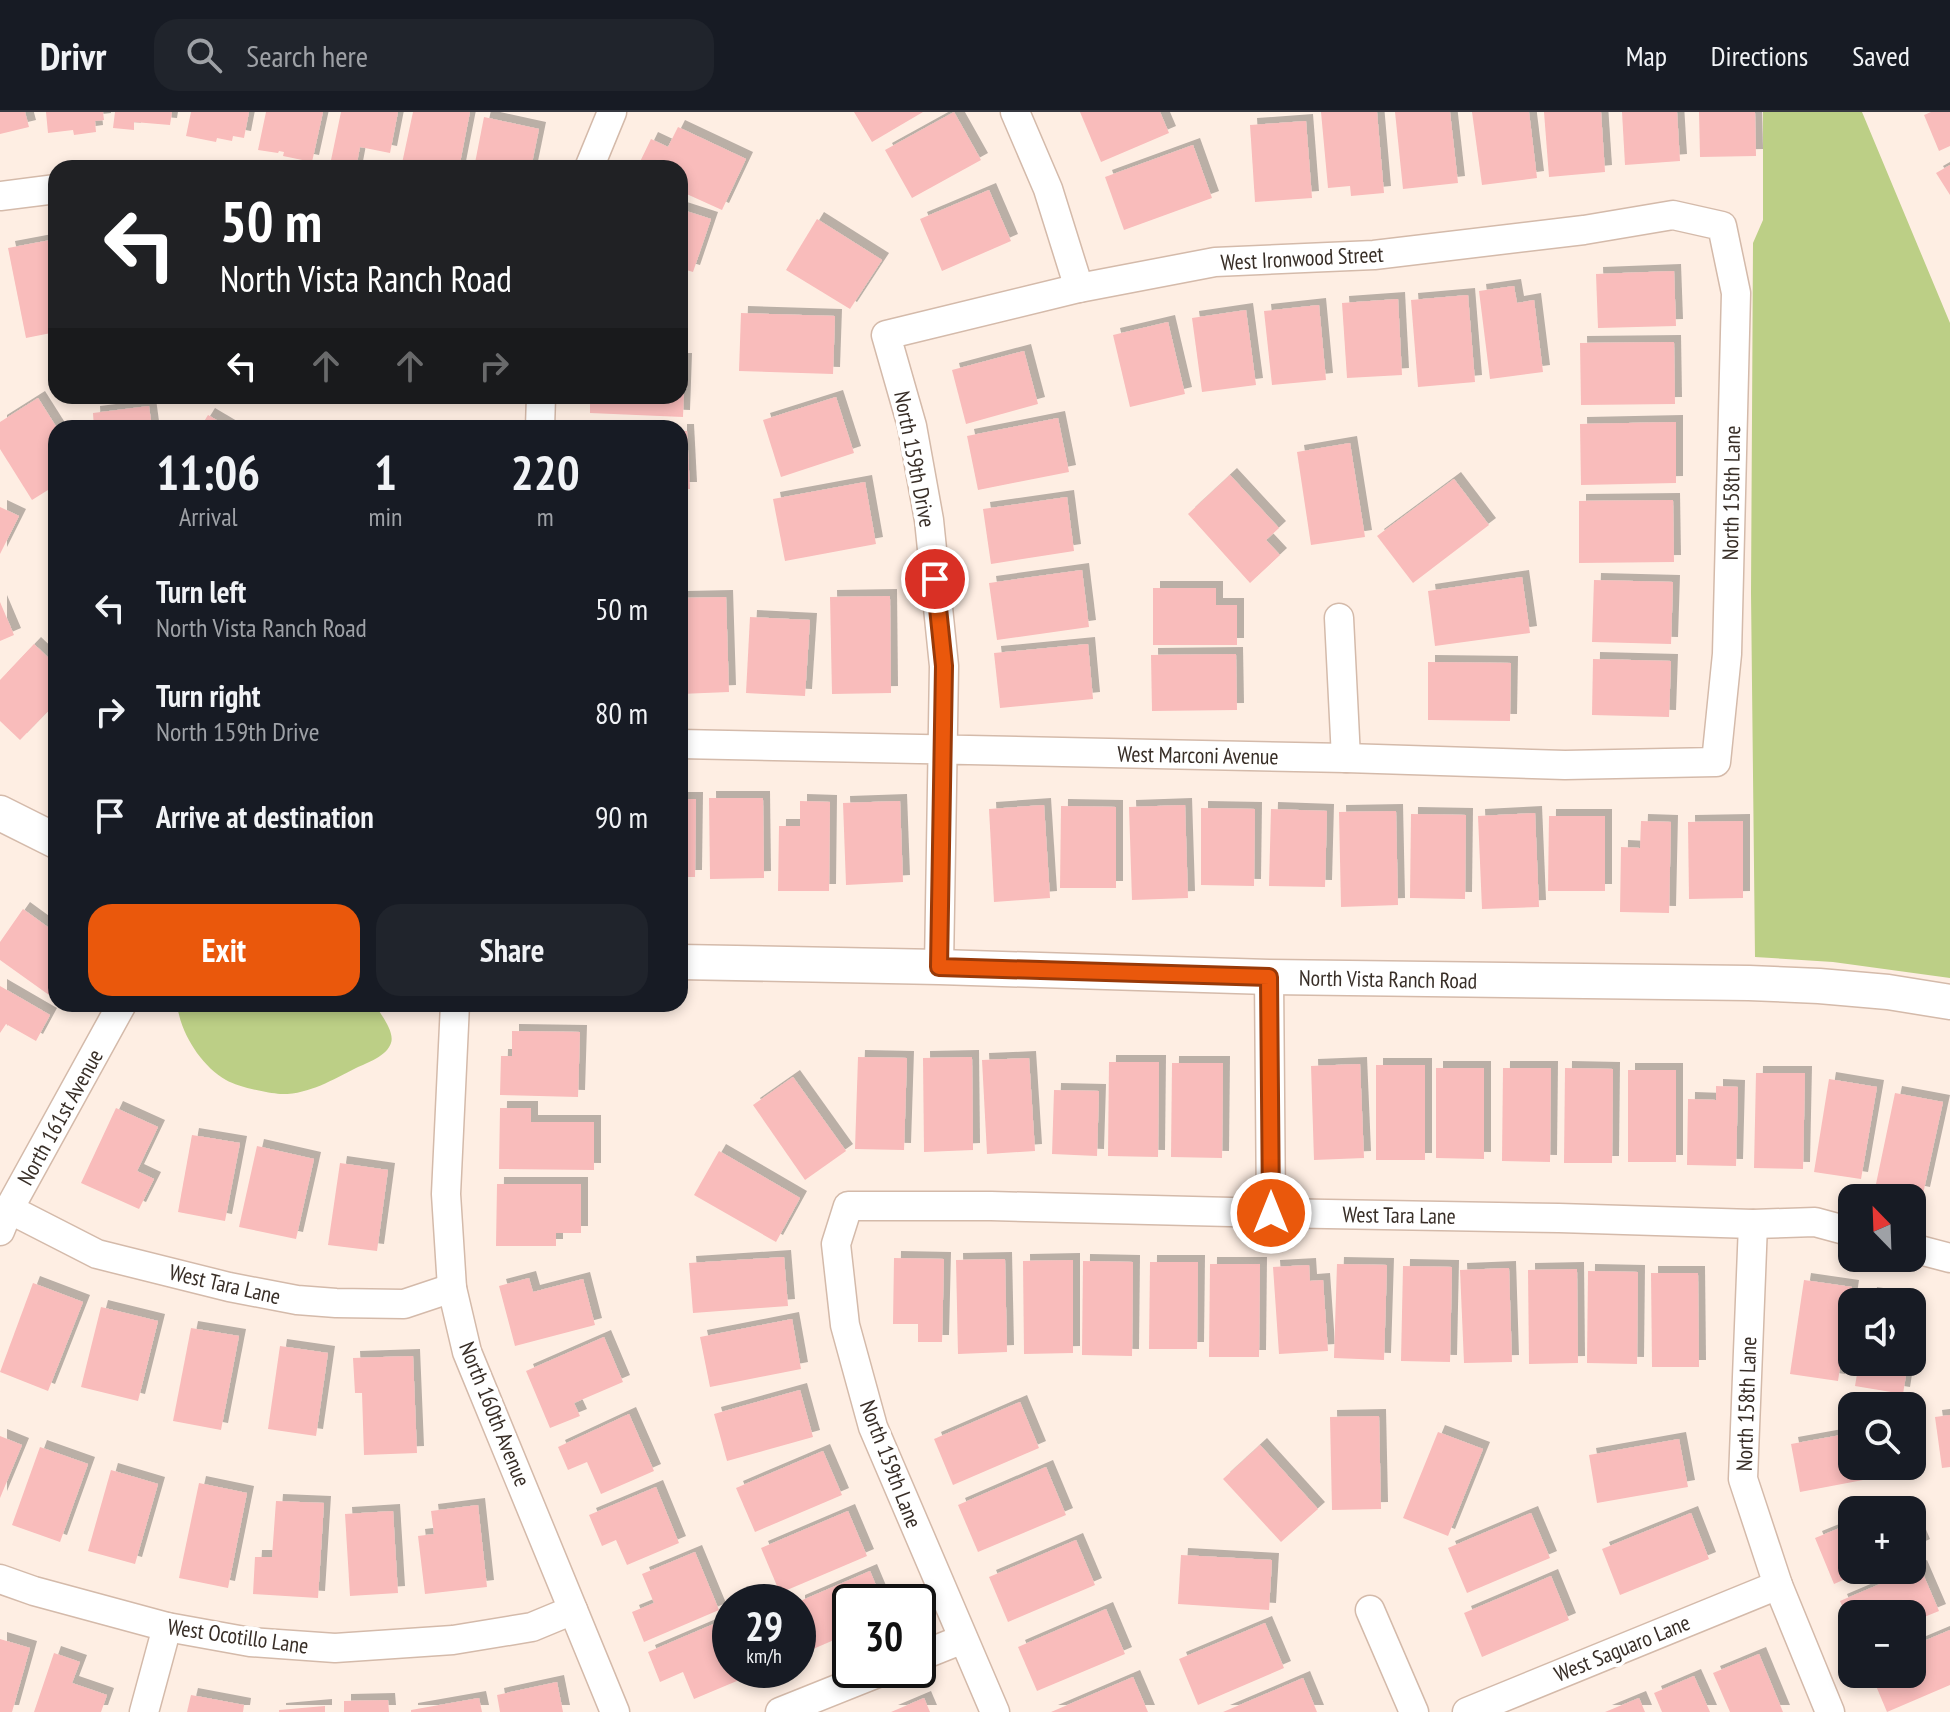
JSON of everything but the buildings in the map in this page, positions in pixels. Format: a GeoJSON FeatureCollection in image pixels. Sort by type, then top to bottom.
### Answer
{"type":"FeatureCollection","features":[{"type":"Feature","properties":{"kind":"street"},"geometry":{"type":"LineString","coordinates":[[592,160],[612,112]]}},
{"type":"Feature","properties":{"kind":"street"},"geometry":{"type":"LineString","coordinates":[[1015,112],[1048,189],[1079,288]]}},
{"type":"Feature","properties":{"kind":"street"},"geometry":{"type":"LineString","coordinates":[[0,196],[48,190]]}},
{"type":"Feature","properties":{"kind":"street","name":"West Ironwood Street"},"geometry":{"type":"LineString","coordinates":[[886,335],[1079,288],[1215,262],[1374,255],[1584,230],[1673,215],[1722,226]]}},
{"type":"Feature","properties":{"kind":"street","name":"North 158th Lane"},"geometry":{"type":"LineString","coordinates":[[1716,762],[1727,654],[1736,293],[1722,226]]}},
{"type":"Feature","properties":{"kind":"street","name":"North 159th Drive"},"geometry":{"type":"LineString","coordinates":[[886,335],[912,426],[929,520],[944,666],[939,967]]}},
{"type":"Feature","properties":{"kind":"street"},"geometry":{"type":"LineString","coordinates":[[1339,618],[1346,758]]}},
{"type":"Feature","properties":{"kind":"street","name":"West Marconi Avenue"},"geometry":{"type":"LineString","coordinates":[[688,744],[1565,765],[1716,762]]}},
{"type":"Feature","properties":{"kind":"street"},"geometry":{"type":"LineString","coordinates":[[0,813],[48,837]]}},
{"type":"Feature","properties":{"kind":"street","name":"North Vista Ranch Road"},"geometry":{"type":"LineString","coordinates":[[688,962],[1269,977],[1749,983],[1888,992],[1950,1002]]}},
{"type":"Feature","properties":{"kind":"street"},"geometry":{"type":"LineString","coordinates":[[1269,977],[1271,1213]]}},
{"type":"Feature","properties":{"kind":"street","name":"North 161st Avenue"},"geometry":{"type":"LineString","coordinates":[[5,1220],[118,1012]]}},
{"type":"Feature","properties":{"kind":"street","name":"North 160th Avenue"},"geometry":{"type":"LineString","coordinates":[[455,1012],[446,1194],[452,1288],[467,1352],[615,1712]]}},
{"type":"Feature","properties":{"kind":"street","name":"West Tara Lane"},"geometry":{"type":"LineString","coordinates":[[848,1206],[991,1206],[1753,1224],[1815,1222],[1838,1228]]}},
{"type":"Feature","properties":{"kind":"street","name":"North 159th Lane"},"geometry":{"type":"LineString","coordinates":[[848,1206],[836,1244],[845,1325],[873,1427],[995,1712]]}},
{"type":"Feature","properties":{"kind":"street","name":"West Tara Lane"},"geometry":{"type":"LineString","coordinates":[[5,1220],[97,1254],[229,1287],[297,1300],[404,1304],[452,1288]]}},
{"type":"Feature","properties":{"kind":"street","name":"North 158th Lane"},"geometry":{"type":"LineString","coordinates":[[1753,1224],[1743,1479],[1778,1585],[1830,1712]]}},
{"type":"Feature","properties":{"kind":"street"},"geometry":{"type":"LineString","coordinates":[[1926,1252],[1950,1258]]}},
{"type":"Feature","properties":{"kind":"street","name":"West Ocotillo Lane"},"geometry":{"type":"LineString","coordinates":[[0,1579],[167,1627],[250,1642],[335,1648],[453,1640],[532,1627],[573,1610]]}},
{"type":"Feature","properties":{"kind":"street","name":"West Saguaro Lane"},"geometry":{"type":"LineString","coordinates":[[1467,1712],[1778,1585]]}},
{"type":"Feature","properties":{"kind":"street"},"geometry":{"type":"LineString","coordinates":[[1370,1610],[1414,1712]]}},
{"type":"Feature","properties":{"kind":"street"},"geometry":{"type":"LineString","coordinates":[[144,1712],[167,1627]]}},
{"type":"Feature","properties":{"kind":"street"},"geometry":{"type":"LineString","coordinates":[[936,1650],[963,1639]]}},
{"type":"Feature","properties":{"kind":"street"},"geometry":{"type":"LineString","coordinates":[[780,1712],[840,1688]]}},
{"type":"Feature","properties":{"kind":"green space"},"geometry":{"type":"Polygon","coordinates":[[[1763,112],[1862,112],[1950,323],[1950,978],[1833,962],[1755,957],[1751,593],[1753,243],[1763,220],[1763,112]]]}},
{"type":"Feature","properties":{"kind":"green space"},"geometry":{"type":"Polygon","coordinates":[[[178,1012],[380,1012],[392,1038],[389,1048],[376,1058],[320,1086],[280,1094],[231,1083],[217,1074],[193,1047],[178,1012]]]}},
{"type":"Feature","properties":{"kind":"route"},"geometry":{"type":"LineString","coordinates":[[935,579],[944,666],[939,967],[1269,977],[1271,1213]]}}]}
